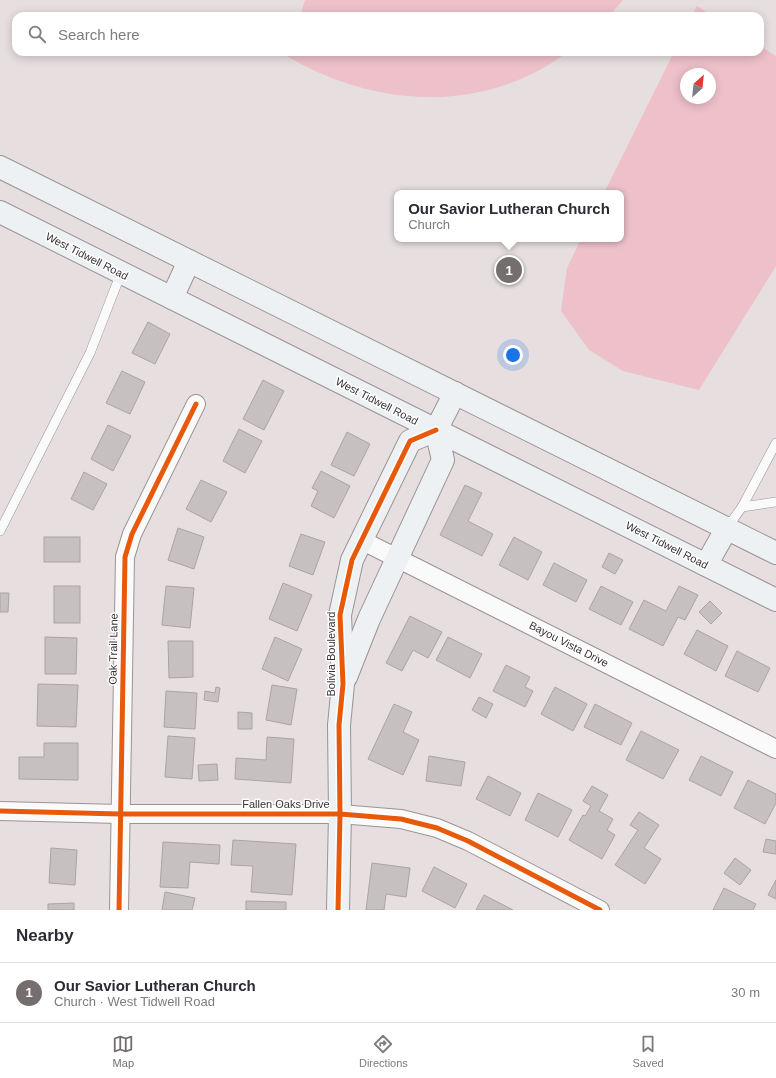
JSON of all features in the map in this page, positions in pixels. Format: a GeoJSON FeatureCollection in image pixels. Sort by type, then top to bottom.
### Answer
{"type":"FeatureCollection","features":[{"type":"Feature","properties":{"kind":"main road"},"geometry":{"type":"LineString","coordinates":[[0,167],[776,553]]}},
{"type":"Feature","properties":{"kind":"main road","name":"West Tidwell Road"},"geometry":{"type":"LineString","coordinates":[[0,212],[776,600]]}},
{"type":"Feature","properties":{"kind":"main road"},"geometry":{"type":"LineString","coordinates":[[172,298],[189,261]]}},
{"type":"Feature","properties":{"kind":"main road"},"geometry":{"type":"LineString","coordinates":[[436,430],[456,393]]}},
{"type":"Feature","properties":{"kind":"main road","name":"Bolivia Boulevard"},"geometry":{"type":"LineString","coordinates":[[338,910],[340,814],[339,725],[343,684],[340,615],[352,560],[410,441],[436,430],[443,460],[369,619],[343,684]]}},
{"type":"Feature","properties":{"kind":"main road"},"geometry":{"type":"LineString","coordinates":[[706,565],[727,528]]}},
{"type":"Feature","properties":{"kind":"street","name":"Oak Trail Lane"},"geometry":{"type":"LineString","coordinates":[[119,910],[125,557],[132,534],[196,404]]}},
{"type":"Feature","properties":{"kind":"street","name":"Bayou Vista Drive"},"geometry":{"type":"LineString","coordinates":[[362,540],[776,749]]}},
{"type":"Feature","properties":{"kind":"street","name":"Fallen Oaks Drive"},"geometry":{"type":"LineString","coordinates":[[0,810],[120,814],[340,814],[401,819],[437,828],[468,841],[600,910]]}},
{"type":"Feature","properties":{"kind":"lane"},"geometry":{"type":"LineString","coordinates":[[0,531],[90,353],[121,273]]}},
{"type":"Feature","properties":{"kind":"lane"},"geometry":{"type":"LineString","coordinates":[[727,528],[742,507],[776,443]]}},
{"type":"Feature","properties":{"kind":"lane"},"geometry":{"type":"LineString","coordinates":[[742,507],[776,502]]}},
{"type":"Feature","properties":{"kind":"shaded area"},"geometry":{"type":"Polygon","coordinates":[[[305,0],[623,0],[612,12],[301,12],[305,0]]]}},
{"type":"Feature","properties":{"kind":"shaded area"},"geometry":{"type":"Polygon","coordinates":[[[697,6],[707,12],[694,12],[697,6]]]}},
{"type":"Feature","properties":{"kind":"shaded area"},"geometry":{"type":"Polygon","coordinates":[[[764,48],[776,56],[776,266],[699,390],[623,371],[589,350],[561,311],[567,268],[580,242],[624,242],[624,190],[605,190],[672,56],[764,56],[764,48]]]}},
{"type":"Feature","properties":{"kind":"shaded area"},"geometry":{"type":"Polygon","coordinates":[[[287,56],[561,56],[535,72],[500,86],[464,95],[428,97],[391,94],[355,86],[319,73],[287,56]]]}},
{"type":"Feature","properties":{"kind":"building"},"geometry":{"type":"Polygon","coordinates":[[[148,322],[170,334],[155,364],[132,353],[148,322]]]}},
{"type":"Feature","properties":{"kind":"building"},"geometry":{"type":"Polygon","coordinates":[[[122,371],[145,382],[130,414],[106,403],[122,371]]]}},
{"type":"Feature","properties":{"kind":"building"},"geometry":{"type":"Polygon","coordinates":[[[263,380],[284,391],[264,430],[243,419],[263,380]]]}},
{"type":"Feature","properties":{"kind":"building"},"geometry":{"type":"Polygon","coordinates":[[[108,425],[131,436],[113,471],[91,459],[108,425]]]}},
{"type":"Feature","properties":{"kind":"building"},"geometry":{"type":"Polygon","coordinates":[[[239,429],[262,441],[245,473],[223,461],[239,429]]]}},
{"type":"Feature","properties":{"kind":"building"},"geometry":{"type":"Polygon","coordinates":[[[347,432],[370,444],[354,476],[331,465],[347,432]]]}},
{"type":"Feature","properties":{"kind":"building"},"geometry":{"type":"Polygon","coordinates":[[[321,471],[350,486],[334,518],[311,506],[318,491],[312,488],[321,471]]]}},
{"type":"Feature","properties":{"kind":"building"},"geometry":{"type":"Polygon","coordinates":[[[84,472],[107,484],[93,510],[71,499],[84,472]]]}},
{"type":"Feature","properties":{"kind":"building"},"geometry":{"type":"Polygon","coordinates":[[[201,480],[227,492],[211,522],[186,509],[201,480]]]}},
{"type":"Feature","properties":{"kind":"building"},"geometry":{"type":"Polygon","coordinates":[[[465,485],[482,493],[468,521],[493,534],[482,556],[440,535],[465,485]]]}},
{"type":"Feature","properties":{"kind":"building"},"geometry":{"type":"Polygon","coordinates":[[[178,528],[204,537],[194,569],[168,560],[178,528]]]}},
{"type":"Feature","properties":{"kind":"building"},"geometry":{"type":"Polygon","coordinates":[[[301,534],[325,542],[313,575],[289,566],[301,534]]]}},
{"type":"Feature","properties":{"kind":"building"},"geometry":{"type":"Polygon","coordinates":[[[44,537],[80,537],[80,562],[44,562],[44,537]]]}},
{"type":"Feature","properties":{"kind":"building"},"geometry":{"type":"Polygon","coordinates":[[[514,537],[542,552],[528,580],[499,565],[514,537]]]}},
{"type":"Feature","properties":{"kind":"building"},"geometry":{"type":"Polygon","coordinates":[[[609,553],[623,560],[615,574],[602,567],[609,553]]]}},
{"type":"Feature","properties":{"kind":"building"},"geometry":{"type":"Polygon","coordinates":[[[554,563],[587,580],[576,602],[543,585],[554,563]]]}},
{"type":"Feature","properties":{"kind":"building"},"geometry":{"type":"Polygon","coordinates":[[[283,583],[312,595],[297,631],[269,619],[283,583]]]}},
{"type":"Feature","properties":{"kind":"building"},"geometry":{"type":"Polygon","coordinates":[[[54,586],[80,586],[80,623],[54,623],[54,586]]]}},
{"type":"Feature","properties":{"kind":"building"},"geometry":{"type":"Polygon","coordinates":[[[166,586],[194,588],[190,628],[162,625],[166,586]]]}},
{"type":"Feature","properties":{"kind":"building"},"geometry":{"type":"Polygon","coordinates":[[[601,586],[633,602],[621,625],[589,609],[601,586]]]}},
{"type":"Feature","properties":{"kind":"building"},"geometry":{"type":"Polygon","coordinates":[[[679,586],[698,595],[685,620],[678,617],[663,646],[629,629],[644,600],[666,611],[679,586]]]}},
{"type":"Feature","properties":{"kind":"building"},"geometry":{"type":"Polygon","coordinates":[[[0,593],[9,593],[8,612],[0,612],[0,593]]]}},
{"type":"Feature","properties":{"kind":"building"},"geometry":{"type":"Polygon","coordinates":[[[710,601],[722,613],[711,624],[699,612],[710,601]]]}},
{"type":"Feature","properties":{"kind":"building"},"geometry":{"type":"Polygon","coordinates":[[[410,616],[442,632],[428,658],[413,650],[402,671],[386,663],[410,616]]]}},
{"type":"Feature","properties":{"kind":"building"},"geometry":{"type":"Polygon","coordinates":[[[697,630],[728,646],[716,671],[684,654],[697,630]]]}},
{"type":"Feature","properties":{"kind":"building"},"geometry":{"type":"Polygon","coordinates":[[[45,637],[77,638],[76,674],[45,674],[45,637]]]}},
{"type":"Feature","properties":{"kind":"building"},"geometry":{"type":"Polygon","coordinates":[[[275,637],[302,649],[288,681],[262,669],[275,637]]]}},
{"type":"Feature","properties":{"kind":"building"},"geometry":{"type":"Polygon","coordinates":[[[448,637],[482,654],[470,678],[436,660],[448,637]]]}},
{"type":"Feature","properties":{"kind":"building"},"geometry":{"type":"Polygon","coordinates":[[[168,641],[193,641],[193,677],[169,678],[168,641]]]}},
{"type":"Feature","properties":{"kind":"building"},"geometry":{"type":"Polygon","coordinates":[[[737,651],[770,668],[758,692],[725,676],[737,651]]]}},
{"type":"Feature","properties":{"kind":"building"},"geometry":{"type":"Polygon","coordinates":[[[506,665],[530,677],[525,687],[533,691],[525,707],[493,691],[506,665]]]}},
{"type":"Feature","properties":{"kind":"building"},"geometry":{"type":"Polygon","coordinates":[[[38,684],[78,685],[76,727],[37,726],[38,684]]]}},
{"type":"Feature","properties":{"kind":"building"},"geometry":{"type":"Polygon","coordinates":[[[272,685],[297,689],[291,725],[266,720],[272,685]]]}},
{"type":"Feature","properties":{"kind":"building"},"geometry":{"type":"Polygon","coordinates":[[[216,687],[220,688],[218,702],[204,700],[205,691],[215,693],[216,687]]]}},
{"type":"Feature","properties":{"kind":"building"},"geometry":{"type":"Polygon","coordinates":[[[555,687],[587,704],[573,731],[541,714],[555,687]]]}},
{"type":"Feature","properties":{"kind":"building"},"geometry":{"type":"Polygon","coordinates":[[[166,691],[197,693],[195,729],[164,727],[166,691]]]}},
{"type":"Feature","properties":{"kind":"building"},"geometry":{"type":"Polygon","coordinates":[[[479,697],[493,704],[486,718],[472,710],[479,697]]]}},
{"type":"Feature","properties":{"kind":"building"},"geometry":{"type":"Polygon","coordinates":[[[394,704],[412,712],[403,732],[419,740],[403,775],[368,759],[394,704]]]}},
{"type":"Feature","properties":{"kind":"building"},"geometry":{"type":"Polygon","coordinates":[[[595,704],[632,723],[621,745],[584,727],[595,704]]]}},
{"type":"Feature","properties":{"kind":"building"},"geometry":{"type":"Polygon","coordinates":[[[238,712],[252,713],[252,729],[238,729],[238,712]]]}},
{"type":"Feature","properties":{"kind":"building"},"geometry":{"type":"Polygon","coordinates":[[[641,731],[679,750],[663,779],[626,760],[641,731]]]}},
{"type":"Feature","properties":{"kind":"building"},"geometry":{"type":"Polygon","coordinates":[[[168,736],[195,738],[192,779],[165,777],[168,736]]]}},
{"type":"Feature","properties":{"kind":"building"},"geometry":{"type":"Polygon","coordinates":[[[267,737],[294,739],[291,783],[235,779],[236,758],[266,760],[267,737]]]}},
{"type":"Feature","properties":{"kind":"building"},"geometry":{"type":"Polygon","coordinates":[[[44,743],[78,743],[78,780],[19,779],[19,757],[44,757],[44,743]]]}},
{"type":"Feature","properties":{"kind":"building"},"geometry":{"type":"Polygon","coordinates":[[[429,756],[465,762],[461,786],[426,781],[429,756]]]}},
{"type":"Feature","properties":{"kind":"building"},"geometry":{"type":"Polygon","coordinates":[[[701,756],[733,772],[721,796],[689,780],[701,756]]]}},
{"type":"Feature","properties":{"kind":"building"},"geometry":{"type":"Polygon","coordinates":[[[217,764],[218,780],[199,781],[198,765],[217,764]]]}},
{"type":"Feature","properties":{"kind":"building"},"geometry":{"type":"Polygon","coordinates":[[[488,776],[521,793],[510,816],[476,799],[488,776]]]}},
{"type":"Feature","properties":{"kind":"building"},"geometry":{"type":"Polygon","coordinates":[[[748,780],[776,794],[776,803],[765,824],[734,808],[748,780]]]}},
{"type":"Feature","properties":{"kind":"building"},"geometry":{"type":"Polygon","coordinates":[[[592,786],[608,795],[599,811],[613,819],[607,830],[615,835],[602,859],[569,840],[583,815],[585,816],[591,806],[583,801],[592,786]]]}},
{"type":"Feature","properties":{"kind":"building"},"geometry":{"type":"Polygon","coordinates":[[[538,793],[572,810],[558,837],[525,820],[538,793]]]}},
{"type":"Feature","properties":{"kind":"building"},"geometry":{"type":"Polygon","coordinates":[[[639,812],[659,825],[644,848],[661,859],[645,884],[615,865],[638,830],[630,825],[639,812]]]}},
{"type":"Feature","properties":{"kind":"building"},"geometry":{"type":"Polygon","coordinates":[[[766,839],[776,841],[776,854],[763,852],[766,839]]]}},
{"type":"Feature","properties":{"kind":"building"},"geometry":{"type":"Polygon","coordinates":[[[233,840],[296,844],[292,895],[251,892],[253,866],[231,865],[233,840]]]}},
{"type":"Feature","properties":{"kind":"building"},"geometry":{"type":"Polygon","coordinates":[[[163,842],[220,845],[219,864],[190,862],[188,888],[160,887],[163,842]]]}},
{"type":"Feature","properties":{"kind":"building"},"geometry":{"type":"Polygon","coordinates":[[[51,848],[77,850],[75,885],[49,883],[51,848]]]}},
{"type":"Feature","properties":{"kind":"building"},"geometry":{"type":"Polygon","coordinates":[[[735,858],[751,870],[740,885],[724,873],[735,858]]]}},
{"type":"Feature","properties":{"kind":"building"},"geometry":{"type":"Polygon","coordinates":[[[372,863],[410,868],[406,897],[386,894],[384,910],[366,910],[372,863]]]}},
{"type":"Feature","properties":{"kind":"building"},"geometry":{"type":"Polygon","coordinates":[[[434,867],[467,884],[455,908],[422,891],[434,867]]]}},
{"type":"Feature","properties":{"kind":"building"},"geometry":{"type":"Polygon","coordinates":[[[776,880],[776,899],[768,895],[776,880]]]}},
{"type":"Feature","properties":{"kind":"building"},"geometry":{"type":"Polygon","coordinates":[[[724,888],[756,904],[753,910],[713,910],[724,888]]]}},
{"type":"Feature","properties":{"kind":"building"},"geometry":{"type":"Polygon","coordinates":[[[165,892],[195,898],[192,910],[162,910],[165,892]]]}},
{"type":"Feature","properties":{"kind":"building"},"geometry":{"type":"Polygon","coordinates":[[[484,895],[513,910],[476,910],[484,895]]]}},
{"type":"Feature","properties":{"kind":"building"},"geometry":{"type":"Polygon","coordinates":[[[246,901],[286,902],[286,910],[246,910],[246,901]]]}},
{"type":"Feature","properties":{"kind":"building"},"geometry":{"type":"Polygon","coordinates":[[[74,903],[74,910],[48,910],[48,904],[74,903]]]}},
{"type":"Feature","properties":{"kind":"cycle path"},"geometry":{"type":"LineString","coordinates":[[119,910],[125,557],[132,534],[196,404]]}},
{"type":"Feature","properties":{"kind":"cycle path"},"geometry":{"type":"LineString","coordinates":[[338,910],[340,814],[339,725],[343,684],[340,615],[352,560],[410,441],[436,430]]}},
{"type":"Feature","properties":{"kind":"cycle path"},"geometry":{"type":"LineString","coordinates":[[0,811],[120,814],[340,814],[401,819],[437,828],[468,841],[600,910]]}},
{"type":"Feature","properties":{"kind":"place","name":"Our Savior Lutheran Church"},"geometry":{"type":"Point","coordinates":[509,270]}}]}
